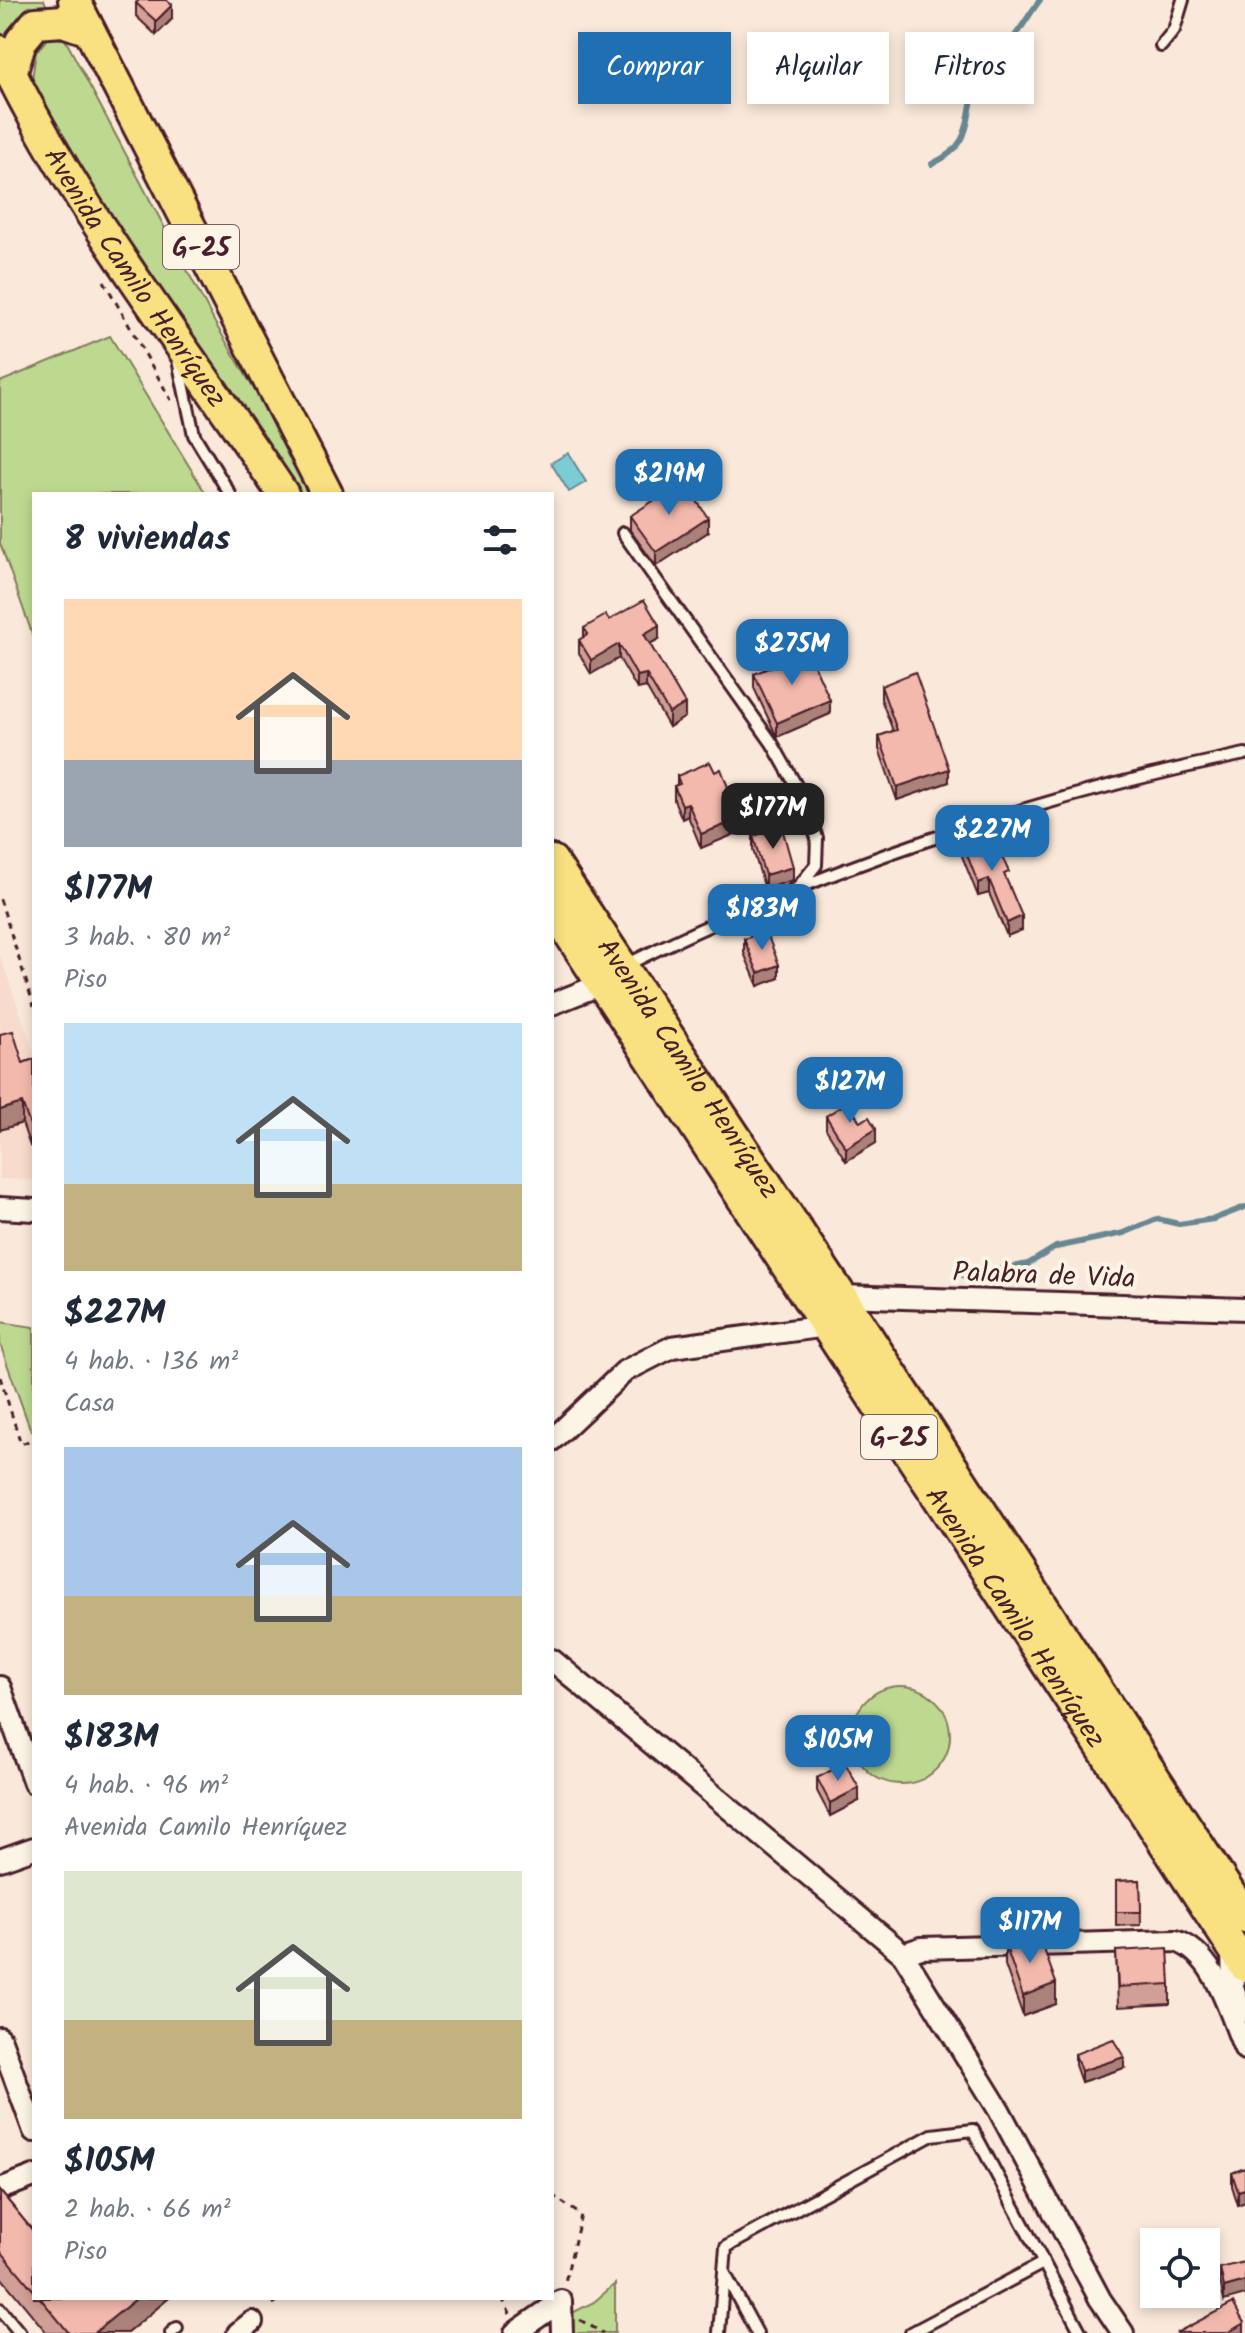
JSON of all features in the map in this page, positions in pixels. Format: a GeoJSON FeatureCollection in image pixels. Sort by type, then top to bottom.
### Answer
{"type":"FeatureCollection","features":[{"type":"Feature","properties":{"kind":"main road","name":"Avenida Camilo Henríquez"},"geometry":{"type":"LineString","coordinates":[[74,0],[326,492]]}},
{"type":"Feature","properties":{"kind":"main road"},"geometry":{"type":"LineString","coordinates":[[6,62],[36,23],[63,21],[89,30]]}},
{"type":"Feature","properties":{"kind":"main road","name":"Avenida Camilo Henríquez"},"geometry":{"type":"LineString","coordinates":[[6,62],[95,220],[282,492]]}},
{"type":"Feature","properties":{"kind":"main road","name":"Avenida Camilo Henríquez"},"geometry":{"type":"LineString","coordinates":[[554,865],[612,975],[826,1326],[1238,1955]]}},
{"type":"Feature","properties":{"kind":"main road","name":"Avenida Camilo Henríquez"},"geometry":{"type":"LineString","coordinates":[[554,909],[612,975],[841,1296],[1245,1917]]}},
{"type":"Feature","properties":{"kind":"street"},"geometry":{"type":"LineString","coordinates":[[554,1003],[612,975]]}},
{"type":"Feature","properties":{"kind":"street"},"geometry":{"type":"LineString","coordinates":[[0,1208],[32,1210]]}},
{"type":"Feature","properties":{"kind":"street","name":"Palabra de Vida"},"geometry":{"type":"LineString","coordinates":[[841,1296],[1245,1309]]}},
{"type":"Feature","properties":{"kind":"street"},"geometry":{"type":"LineString","coordinates":[[554,1438],[625,1371],[672,1347],[826,1326]]}},
{"type":"Feature","properties":{"kind":"street"},"geometry":{"type":"LineString","coordinates":[[554,1662],[903,1954],[999,2110],[1100,2299],[1123,2333]]}},
{"type":"Feature","properties":{"kind":"street"},"geometry":{"type":"LineString","coordinates":[[0,1687],[32,1777]]}},
{"type":"Feature","properties":{"kind":"street"},"geometry":{"type":"LineString","coordinates":[[0,1860],[32,1849]]}},
{"type":"Feature","properties":{"kind":"street"},"geometry":{"type":"LineString","coordinates":[[903,1954],[921,1948],[1176,1941],[1192,1946],[1210,1969],[1245,2049]]}},
{"type":"Feature","properties":{"kind":"street"},"geometry":{"type":"LineString","coordinates":[[1238,1955],[1233,1988],[1245,2027]]}},
{"type":"Feature","properties":{"kind":"street"},"geometry":{"type":"LineString","coordinates":[[0,2038],[32,2126]]}},
{"type":"Feature","properties":{"kind":"street"},"geometry":{"type":"LineString","coordinates":[[0,2189],[32,2177]]}},
{"type":"Feature","properties":{"kind":"street"},"geometry":{"type":"LineString","coordinates":[[515,2333],[564,2316]]}},
{"type":"Feature","properties":{"kind":"lane"},"geometry":{"type":"LineString","coordinates":[[1161,46],[1174,30],[1183,0]]}},
{"type":"Feature","properties":{"kind":"lane"},"geometry":{"type":"LineString","coordinates":[[171,331],[194,435],[229,492]]}},
{"type":"Feature","properties":{"kind":"lane"},"geometry":{"type":"LineString","coordinates":[[623,533],[772,743],[802,796],[817,838],[816,865],[794,891]]}},
{"type":"Feature","properties":{"kind":"lane"},"geometry":{"type":"LineString","coordinates":[[612,975],[794,891],[1013,812],[1151,773],[1245,754]]}},
{"type":"Feature","properties":{"kind":"lane"},"geometry":{"type":"LineString","coordinates":[[719,2333],[726,2247],[932,2135],[973,2130],[1081,2333]]}},
{"type":"Feature","properties":{"kind":"lane"},"geometry":{"type":"LineString","coordinates":[[911,2333],[1043,2263]]}},
{"type":"Feature","properties":{"kind":"lane"},"geometry":{"type":"LineString","coordinates":[[724,2272],[757,2333]]}},
{"type":"Feature","properties":{"kind":"lane"},"geometry":{"type":"LineString","coordinates":[[0,2309],[20,2333]]}},
{"type":"Feature","properties":{"kind":"path"},"geometry":{"type":"LineString","coordinates":[[0,899],[32,1000]]}},
{"type":"Feature","properties":{"kind":"path"},"geometry":{"type":"LineString","coordinates":[[0,1377],[21,1444],[32,1440]]}},
{"type":"Feature","properties":{"kind":"path"},"geometry":{"type":"LineString","coordinates":[[554,2196],[581,2215],[564,2316],[603,2333]]}},
{"type":"Feature","properties":{"kind":"path"},"geometry":{"type":"LineString","coordinates":[[273,2304],[278,2300]]}},
{"type":"Feature","properties":{"kind":"shaded area"},"geometry":{"type":"Polygon","coordinates":[[[0,955],[32,1047],[32,1180],[0,1179],[0,955]]]}},
{"type":"Feature","properties":{"kind":"green space"},"geometry":{"type":"Polygon","coordinates":[[[0,0],[44,0],[49,11],[6,56],[0,43],[0,0]]]}},
{"type":"Feature","properties":{"kind":"green space"},"geometry":{"type":"Polygon","coordinates":[[[48,38],[65,39],[215,323],[315,492],[298,492],[75,160],[31,86],[36,52],[48,38]]]}},
{"type":"Feature","properties":{"kind":"green space"},"geometry":{"type":"Polygon","coordinates":[[[110,336],[205,492],[32,492],[32,633],[0,543],[0,382],[110,336]]]}},
{"type":"Feature","properties":{"kind":"green space"},"geometry":{"type":"Polygon","coordinates":[[[0,1322],[32,1327],[32,1431],[31,1431],[0,1344],[0,1322]]]}},
{"type":"Feature","properties":{"kind":"green space"},"geometry":{"type":"Polygon","coordinates":[[[901,1686],[920,1690],[936,1700],[946,1716],[950,1735],[946,1754],[936,1770],[920,1780],[901,1784],[882,1780],[866,1770],[856,1754],[852,1735],[856,1716],[866,1700],[882,1690],[901,1686]]]}},
{"type":"Feature","properties":{"kind":"green space"},"geometry":{"type":"Polygon","coordinates":[[[615,2284],[615,2333],[573,2333],[570,2314],[594,2302],[615,2284]]]}},
{"type":"Feature","properties":{"kind":"water"},"geometry":{"type":"Polygon","coordinates":[[[568,453],[586,482],[569,492],[551,463],[568,453]]]}},
{"type":"Feature","properties":{"kind":"building"},"geometry":{"type":"Polygon","coordinates":[[[139,0],[166,0],[172,5],[156,21],[136,3],[139,0]]]}},
{"type":"Feature","properties":{"kind":"building"},"geometry":{"type":"Polygon","coordinates":[[[684,481],[708,518],[656,552],[630,516],[684,481]]]}},
{"type":"Feature","properties":{"kind":"building"},"geometry":{"type":"Polygon","coordinates":[[[644,600],[659,625],[644,634],[685,704],[669,713],[646,674],[637,676],[619,644],[591,660],[579,640],[588,634],[584,628],[606,615],[609,620],[644,600]]]}},
{"type":"Feature","properties":{"kind":"building"},"geometry":{"type":"Polygon","coordinates":[[[808,651],[830,700],[777,723],[754,674],[808,651]]]}},
{"type":"Feature","properties":{"kind":"building"},"geometry":{"type":"Polygon","coordinates":[[[915,672],[949,769],[897,787],[879,736],[897,730],[881,686],[915,672]]]}},
{"type":"Feature","properties":{"kind":"building"},"geometry":{"type":"Polygon","coordinates":[[[710,762],[715,772],[721,769],[729,790],[723,792],[735,821],[701,834],[688,803],[682,805],[674,786],[680,784],[677,776],[710,762]]]}},
{"type":"Feature","properties":{"kind":"building"},"geometry":{"type":"Polygon","coordinates":[[[782,828],[793,867],[765,875],[753,836],[782,828]]]}},
{"type":"Feature","properties":{"kind":"building"},"geometry":{"type":"Polygon","coordinates":[[[992,835],[1009,872],[1004,874],[1022,916],[1007,923],[989,879],[978,883],[962,842],[992,835]]]}},
{"type":"Feature","properties":{"kind":"building"},"geometry":{"type":"Polygon","coordinates":[[[766,931],[779,965],[758,973],[744,939],[766,931]]]}},
{"type":"Feature","properties":{"kind":"building"},"geometry":{"type":"Polygon","coordinates":[[[13,1031],[23,1063],[32,1060],[32,1124],[22,1103],[0,1110],[0,1034],[13,1031]]]}},
{"type":"Feature","properties":{"kind":"building"},"geometry":{"type":"Polygon","coordinates":[[[848,1102],[860,1122],[869,1117],[876,1129],[846,1148],[826,1116],[848,1102]]]}},
{"type":"Feature","properties":{"kind":"building"},"geometry":{"type":"Polygon","coordinates":[[[845,1763],[859,1788],[830,1803],[817,1778],[845,1763]]]}},
{"type":"Feature","properties":{"kind":"building"},"geometry":{"type":"Polygon","coordinates":[[[1140,1880],[1141,1912],[1116,1912],[1116,1881],[1140,1880]]]}},
{"type":"Feature","properties":{"kind":"building"},"geometry":{"type":"Polygon","coordinates":[[[1022,1938],[1040,1938],[1056,1983],[1023,1996],[1005,1944],[1022,1938]]]}},
{"type":"Feature","properties":{"kind":"building"},"geometry":{"type":"Polygon","coordinates":[[[1168,1948],[1170,1984],[1118,1987],[1116,1951],[1168,1948]]]}},
{"type":"Feature","properties":{"kind":"building"},"geometry":{"type":"Polygon","coordinates":[[[1113,2039],[1124,2057],[1081,2071],[1075,2054],[1113,2039]]]}},
{"type":"Feature","properties":{"kind":"building"},"geometry":{"type":"Polygon","coordinates":[[[1245,2168],[1245,2189],[1238,2191],[1232,2173],[1245,2168]]]}},
{"type":"Feature","properties":{"kind":"building"},"geometry":{"type":"Polygon","coordinates":[[[0,2191],[32,2230],[32,2289],[0,2250],[0,2191]]]}},
{"type":"Feature","properties":{"kind":"building"},"geometry":{"type":"Polygon","coordinates":[[[1245,2262],[1245,2281],[1224,2287],[1220,2268],[1245,2262]]]}},
{"type":"Feature","properties":{"kind":"building"},"geometry":{"type":"Polygon","coordinates":[[[42,2300],[135,2300],[94,2333],[69,2333],[42,2300]]]}},
{"type":"Feature","properties":{"kind":"building"},"geometry":{"type":"Polygon","coordinates":[[[1233,2303],[1244,2323],[1227,2333],[1176,2333],[1233,2303]]]}},
{"type":"Feature","properties":{"kind":"waterway"},"geometry":{"type":"LineString","coordinates":[[932,164],[958,145],[983,73],[1015,36],[1040,0]]}},
{"type":"Feature","properties":{"kind":"waterway"},"geometry":{"type":"LineString","coordinates":[[964,1276],[1028,1264],[1056,1247],[1124,1233],[1157,1219],[1179,1224],[1214,1219],[1245,1207]]}}]}
